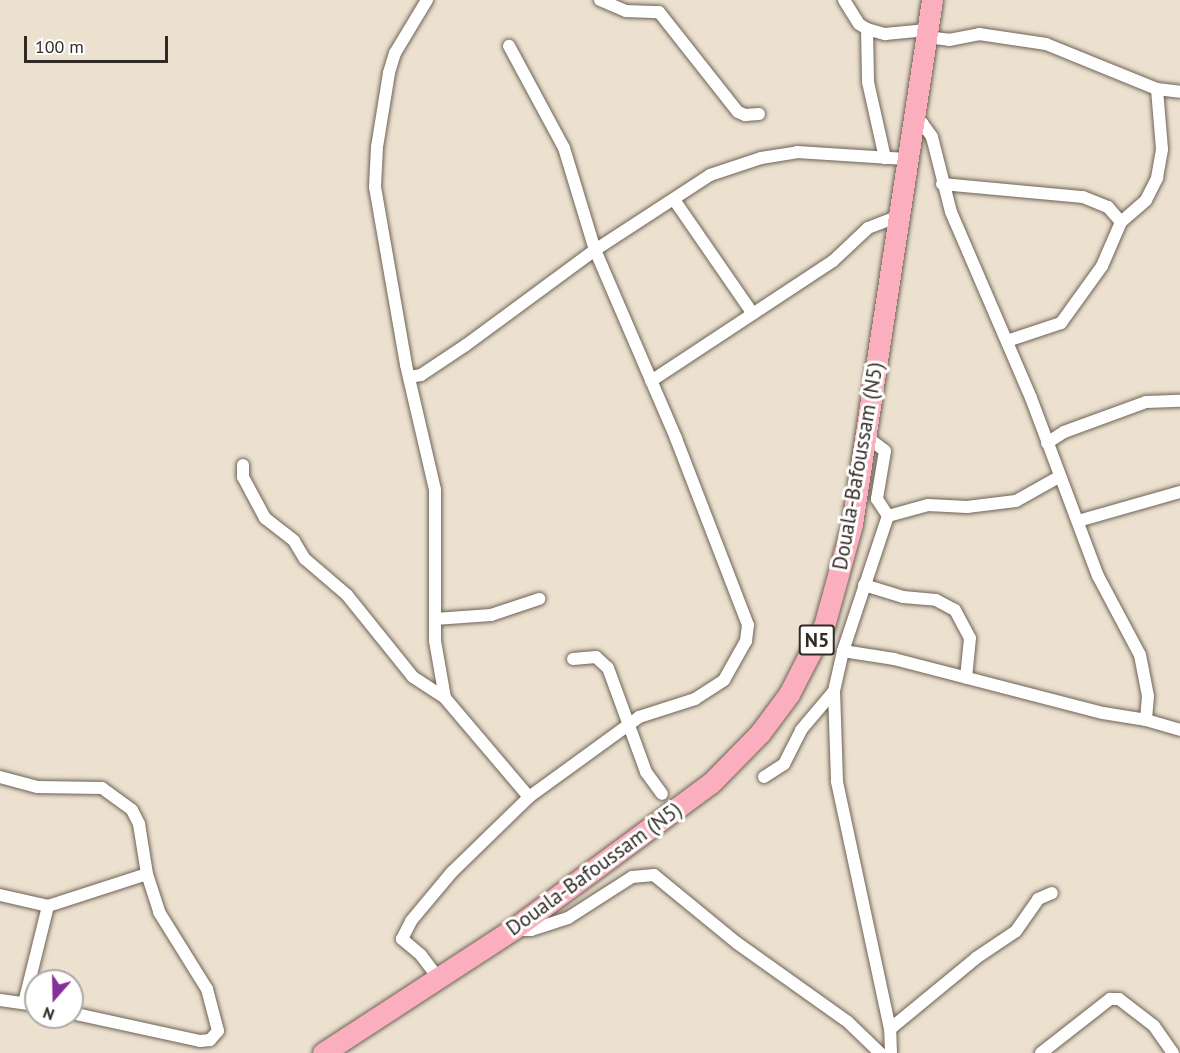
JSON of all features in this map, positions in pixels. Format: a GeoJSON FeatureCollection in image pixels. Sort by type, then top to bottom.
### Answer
{"type":"FeatureCollection","features":[{"type":"Feature","properties":{"kind":"highway","name":"Douala-Bafoussam (N5)"},"geometry":{"type":"LineString","coordinates":[[330,1051],[512,930],[711,783],[760,733],[789,694],[824,626],[852,524],[899,216],[895,158],[911,119],[932,0]]}},
{"type":"Feature","properties":{"kind":"street"},"geometry":{"type":"LineString","coordinates":[[427,0],[395,53],[377,147],[377,213],[409,377],[435,490],[435,619],[446,698]]}},
{"type":"Feature","properties":{"kind":"street"},"geometry":{"type":"LineString","coordinates":[[600,0],[626,10],[659,12],[738,112],[759,114]]}},
{"type":"Feature","properties":{"kind":"street"},"geometry":{"type":"LineString","coordinates":[[844,0],[859,24],[885,34],[927,34],[949,40],[979,34],[1046,44],[1157,89],[1180,92]]}},
{"type":"Feature","properties":{"kind":"street"},"geometry":{"type":"LineString","coordinates":[[409,377],[421,375],[466,345],[595,250],[675,201],[710,175],[761,158],[797,152],[895,158],[868,82],[867,29]]}},
{"type":"Feature","properties":{"kind":"street"},"geometry":{"type":"LineString","coordinates":[[439,979],[422,955],[402,939],[411,921],[452,872],[529,798],[629,725],[656,709],[695,699],[724,680],[746,641],[748,625],[651,381],[595,250],[564,148],[509,46]]}},
{"type":"Feature","properties":{"kind":"street"},"geometry":{"type":"LineString","coordinates":[[1007,341],[1061,323],[1102,266],[1121,222],[1146,200],[1160,169],[1157,89]]}},
{"type":"Feature","properties":{"kind":"street"},"geometry":{"type":"LineString","coordinates":[[911,119],[922,123],[932,137],[942,184],[1007,341],[1098,576],[1140,655],[1148,696],[1146,720]]}},
{"type":"Feature","properties":{"kind":"street"},"geometry":{"type":"LineString","coordinates":[[942,184],[1083,197],[1108,207],[1121,222]]}},
{"type":"Feature","properties":{"kind":"street"},"geometry":{"type":"LineString","coordinates":[[675,201],[753,314]]}},
{"type":"Feature","properties":{"kind":"street"},"geometry":{"type":"LineString","coordinates":[[651,381],[833,261],[868,228],[899,216]]}},
{"type":"Feature","properties":{"kind":"street"},"geometry":{"type":"LineString","coordinates":[[1047,443],[1064,432],[1146,402],[1180,401]]}},
{"type":"Feature","properties":{"kind":"street"},"geometry":{"type":"LineString","coordinates":[[864,435],[885,451],[877,499],[888,516]]}},
{"type":"Feature","properties":{"kind":"street"},"geometry":{"type":"LineString","coordinates":[[243,465],[243,477],[265,518],[294,541],[305,559],[348,595],[412,677],[446,698],[529,798]]}},
{"type":"Feature","properties":{"kind":"street"},"geometry":{"type":"LineString","coordinates":[[888,516],[928,506],[967,507],[1016,501],[1059,477]]}},
{"type":"Feature","properties":{"kind":"street"},"geometry":{"type":"LineString","coordinates":[[1078,521],[1180,492]]}},
{"type":"Feature","properties":{"kind":"street"},"geometry":{"type":"LineString","coordinates":[[888,516],[843,651],[834,691],[837,781],[890,1029],[891,1053]]}},
{"type":"Feature","properties":{"kind":"street"},"geometry":{"type":"LineString","coordinates":[[864,585],[903,597],[936,600],[955,610],[970,638],[966,678]]}},
{"type":"Feature","properties":{"kind":"street"},"geometry":{"type":"LineString","coordinates":[[435,619],[492,615],[539,598]]}},
{"type":"Feature","properties":{"kind":"street"},"geometry":{"type":"LineString","coordinates":[[843,651],[894,658],[1103,713],[1146,720],[1180,730]]}},
{"type":"Feature","properties":{"kind":"street"},"geometry":{"type":"LineString","coordinates":[[573,659],[602,660],[646,772],[662,794]]}},
{"type":"Feature","properties":{"kind":"street"},"geometry":{"type":"LineString","coordinates":[[764,777],[784,764],[804,725],[834,691]]}},
{"type":"Feature","properties":{"kind":"street"},"geometry":{"type":"LineString","coordinates":[[0,777],[19,784],[89,785],[111,792],[132,810],[140,824],[147,874],[168,930],[207,989],[218,1020],[215,1037],[200,1041],[84,1016]]}},
{"type":"Feature","properties":{"kind":"street"},"geometry":{"type":"LineString","coordinates":[[0,896],[48,906],[147,874]]}},
{"type":"Feature","properties":{"kind":"street"},"geometry":{"type":"LineString","coordinates":[[512,930],[531,930],[568,918],[632,877],[654,875],[737,943],[848,1022],[880,1053]]}},
{"type":"Feature","properties":{"kind":"street"},"geometry":{"type":"LineString","coordinates":[[890,1029],[976,958],[1016,931],[1038,899],[1052,892]]}},
{"type":"Feature","properties":{"kind":"street"},"geometry":{"type":"LineString","coordinates":[[36,969],[48,906]]}},
{"type":"Feature","properties":{"kind":"street"},"geometry":{"type":"LineString","coordinates":[[1041,1053],[1110,999],[1119,999],[1154,1026],[1173,1053]]}},
{"type":"Feature","properties":{"kind":"street"},"geometry":{"type":"LineString","coordinates":[[0,1000],[24,1003]]}}]}
